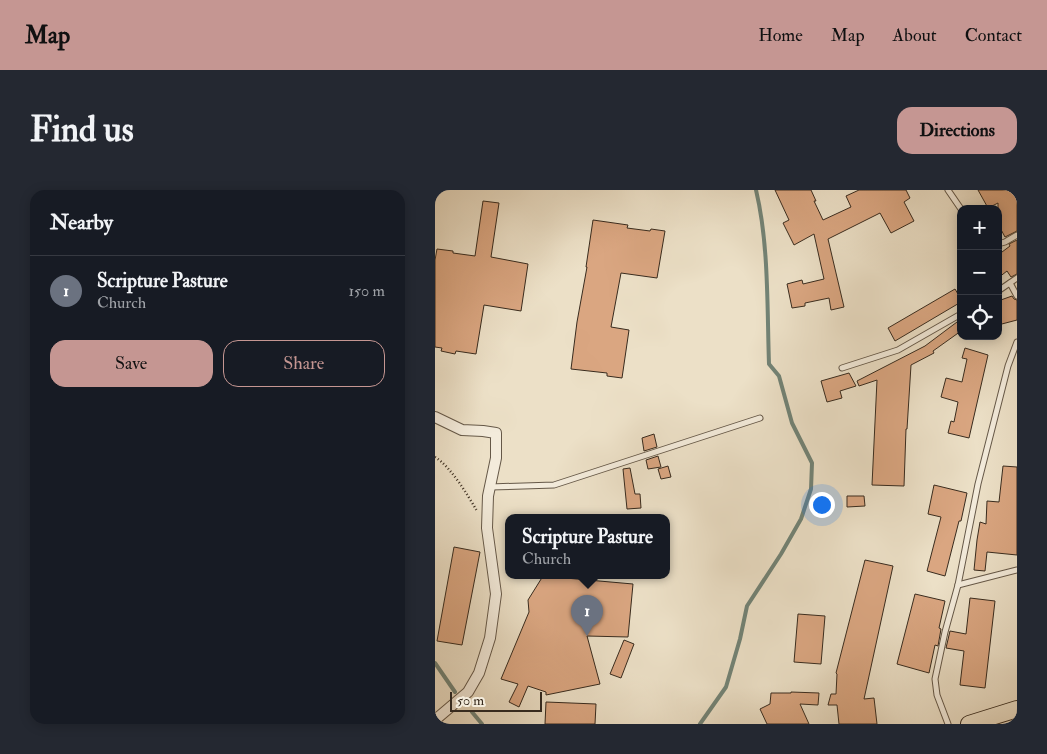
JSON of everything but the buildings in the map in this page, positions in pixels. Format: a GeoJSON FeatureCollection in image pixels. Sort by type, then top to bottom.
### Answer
{"type":"FeatureCollection","features":[{"type":"Feature","properties":{"kind":"main road"},"geometry":{"type":"LineString","coordinates":[[969,724],[1017,709]]}},
{"type":"Feature","properties":{"kind":"street"},"geometry":{"type":"LineString","coordinates":[[435,417],[462,430],[497,433],[496,458],[488,496],[487,528],[496,594],[490,638],[479,673],[468,692],[435,720]]}},
{"type":"Feature","properties":{"kind":"lane"},"geometry":{"type":"LineString","coordinates":[[948,190],[958,205]]}},
{"type":"Feature","properties":{"kind":"lane"},"geometry":{"type":"LineString","coordinates":[[1002,243],[1017,235]]}},
{"type":"Feature","properties":{"kind":"lane"},"geometry":{"type":"LineString","coordinates":[[1002,289],[1017,278]]}},
{"type":"Feature","properties":{"kind":"lane"},"geometry":{"type":"LineString","coordinates":[[1011,283],[1017,296]]}},
{"type":"Feature","properties":{"kind":"lane"},"geometry":{"type":"LineString","coordinates":[[842,368],[898,350],[957,316]]}},
{"type":"Feature","properties":{"kind":"lane"},"geometry":{"type":"LineString","coordinates":[[948,724],[937,695],[935,679],[958,585],[977,484],[1008,366],[1017,342]]}},
{"type":"Feature","properties":{"kind":"lane"},"geometry":{"type":"LineString","coordinates":[[489,487],[555,485],[759,418]]}},
{"type":"Feature","properties":{"kind":"lane"},"geometry":{"type":"LineString","coordinates":[[958,585],[1017,570]]}},
{"type":"Feature","properties":{"kind":"path"},"geometry":{"type":"LineString","coordinates":[[435,457],[443,462],[470,498],[487,528]]}},
{"type":"Feature","properties":{"kind":"waterway"},"geometry":{"type":"LineString","coordinates":[[700,724],[726,687],[740,639],[747,606],[801,519],[811,489],[812,463],[792,423],[779,376],[769,364],[765,254],[756,190]]}},
{"type":"Feature","properties":{"kind":"waterway"},"geometry":{"type":"LineString","coordinates":[[435,663],[455,692]]}},
{"type":"Feature","properties":{"kind":"waterway"},"geometry":{"type":"LineString","coordinates":[[472,712],[482,724]]}},
{"type":"Feature","properties":{"kind":"place","name":"Scripture Pasture"},"geometry":{"type":"Point","coordinates":[587,636]}}]}
